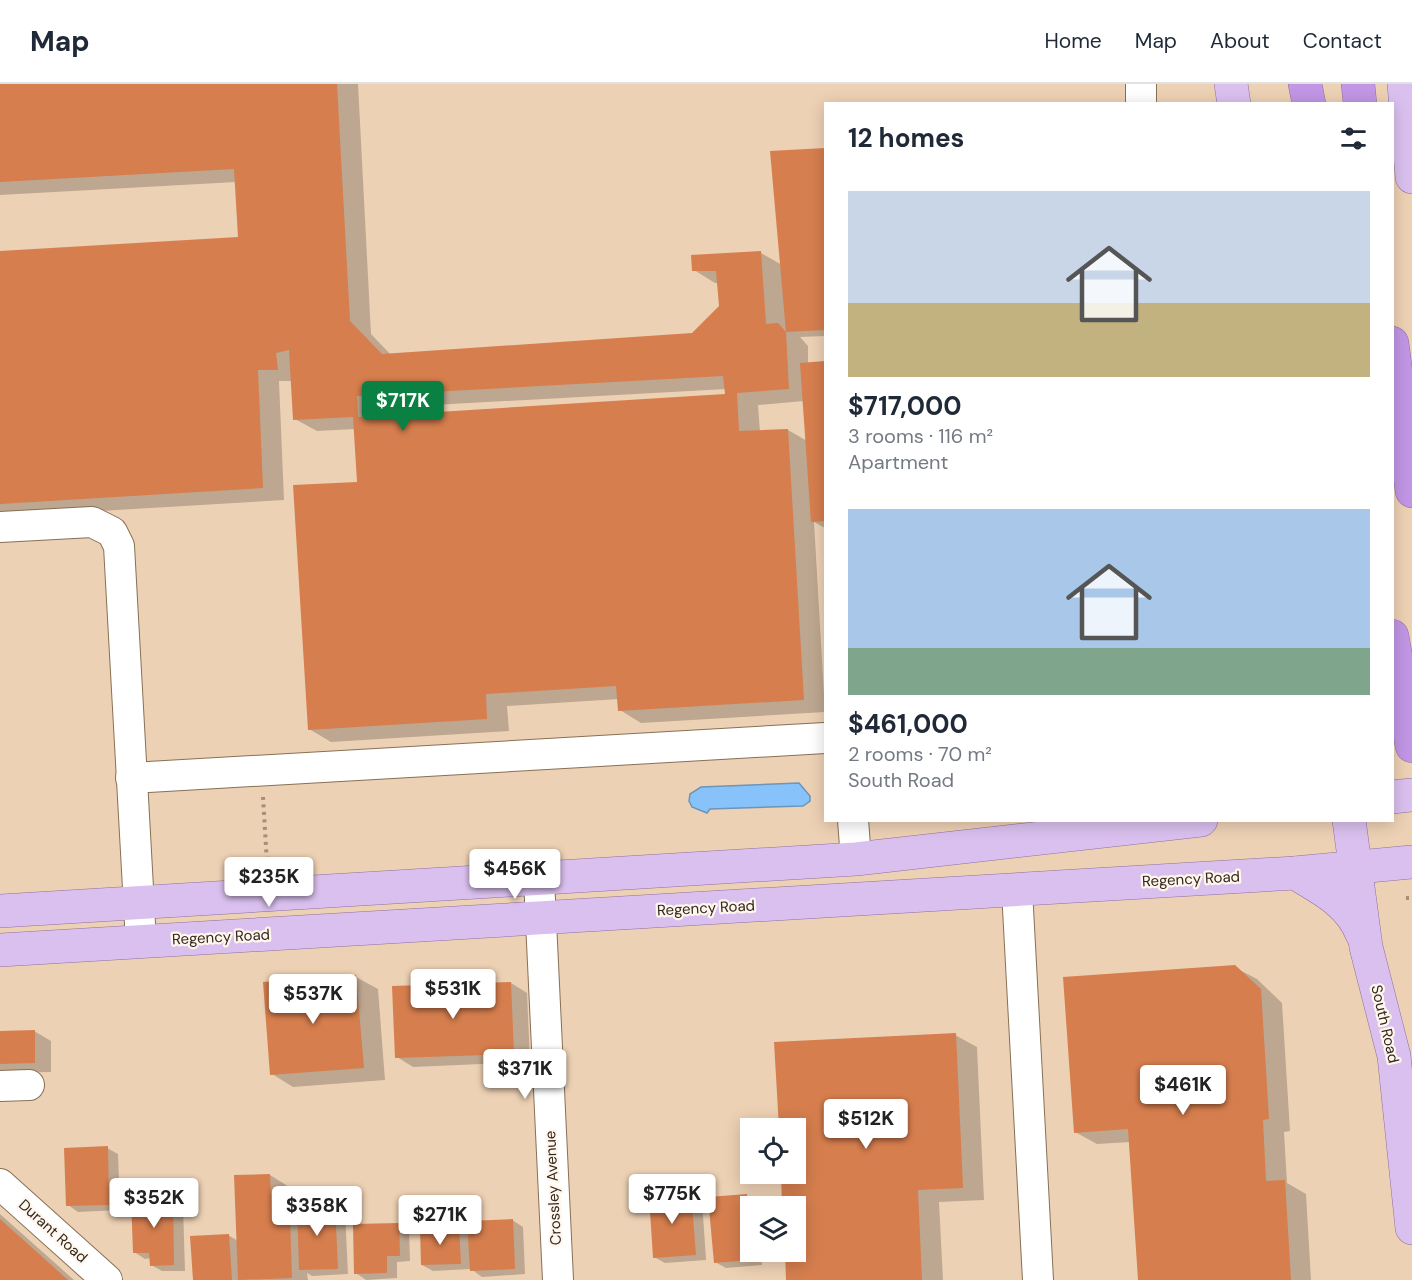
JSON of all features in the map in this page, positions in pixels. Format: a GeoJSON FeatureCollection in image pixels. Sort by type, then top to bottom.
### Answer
{"type":"FeatureCollection","features":[{"type":"Feature","properties":{"kind":"highway"},"geometry":{"type":"LineString","coordinates":[[1305,84],[1309,102]]}},
{"type":"Feature","properties":{"kind":"highway"},"geometry":{"type":"LineString","coordinates":[[1358,84],[1360,102]]}},
{"type":"Feature","properties":{"kind":"highway"},"geometry":{"type":"LineString","coordinates":[[1394,358],[1412,491]]}},
{"type":"Feature","properties":{"kind":"highway"},"geometry":{"type":"LineString","coordinates":[[1394,647],[1412,746]]}},
{"type":"Feature","properties":{"kind":"main road"},"geometry":{"type":"LineString","coordinates":[[1231,84],[1234,102]]}},
{"type":"Feature","properties":{"kind":"main road"},"geometry":{"type":"LineString","coordinates":[[1404,84],[1412,177]]}},
{"type":"Feature","properties":{"kind":"main road"},"geometry":{"type":"LineString","coordinates":[[1394,797],[1412,795]]}},
{"type":"Feature","properties":{"kind":"main road"},"geometry":{"type":"LineString","coordinates":[[0,911],[856,859],[1186,822]]}},
{"type":"Feature","properties":{"kind":"main road","name":"South Road"},"geometry":{"type":"LineString","coordinates":[[1349,822],[1366,947],[1394,1056],[1412,1228]]}},
{"type":"Feature","properties":{"kind":"main road","name":"Regency Road"},"geometry":{"type":"LineString","coordinates":[[0,950],[1295,873],[1412,862]]}},
{"type":"Feature","properties":{"kind":"main road"},"geometry":{"type":"LineString","coordinates":[[1295,873],[1327,892],[1356,919],[1366,947]]}},
{"type":"Feature","properties":{"kind":"street"},"geometry":{"type":"LineString","coordinates":[[1141,84],[1142,102]]}},
{"type":"Feature","properties":{"kind":"street"},"geometry":{"type":"LineString","coordinates":[[0,526],[93,522],[112,532],[119,546],[141,942]]}},
{"type":"Feature","properties":{"kind":"street"},"geometry":{"type":"LineString","coordinates":[[131,778],[824,738]]}},
{"type":"Feature","properties":{"kind":"street"},"geometry":{"type":"LineString","coordinates":[[853,822],[856,859]]}},
{"type":"Feature","properties":{"kind":"street","name":"Crossley Avenue"},"geometry":{"type":"LineString","coordinates":[[538,879],[558,1280]]}},
{"type":"Feature","properties":{"kind":"street"},"geometry":{"type":"LineString","coordinates":[[1017,890],[1038,1280]]}},
{"type":"Feature","properties":{"kind":"street","name":"Durant Road"},"geometry":{"type":"LineString","coordinates":[[0,1184],[106,1279]]}},
{"type":"Feature","properties":{"kind":"path"},"geometry":{"type":"LineString","coordinates":[[262,787],[267,863]]}},
{"type":"Feature","properties":{"kind":"water"},"geometry":{"type":"Polygon","coordinates":[[[799,783],[810,796],[810,801],[803,806],[710,809],[707,813],[692,807],[689,801],[690,794],[701,787],[799,783]]]}},
{"type":"Feature","properties":{"kind":"building"},"geometry":{"type":"Polygon","coordinates":[[[0,84],[337,84],[350,321],[382,354],[692,333],[719,306],[716,271],[692,271],[691,255],[761,251],[766,324],[778,323],[786,332],[789,389],[737,393],[739,431],[788,429],[804,700],[618,711],[616,686],[486,694],[487,719],[308,730],[293,485],[357,482],[353,417],[293,420],[289,350],[276,353],[278,370],[258,370],[263,488],[0,504],[0,251],[238,237],[234,169],[0,182],[0,84]],[[723,376],[357,396],[358,417],[725,394],[723,376]]]}},
{"type":"Feature","properties":{"kind":"building"},"geometry":{"type":"Polygon","coordinates":[[[824,148],[824,330],[786,332],[770,151],[824,148]]]}},
{"type":"Feature","properties":{"kind":"building"},"geometry":{"type":"Polygon","coordinates":[[[824,361],[824,521],[811,522],[800,363],[824,361]]]}},
{"type":"Feature","properties":{"kind":"building"},"geometry":{"type":"Polygon","coordinates":[[[1235,965],[1261,989],[1269,1119],[1263,1120],[1266,1181],[1285,1180],[1291,1280],[1138,1280],[1128,1129],[1074,1133],[1063,977],[1235,965]]]}},
{"type":"Feature","properties":{"kind":"building"},"geometry":{"type":"Polygon","coordinates":[[[356,975],[364,1068],[270,1075],[263,982],[356,975]]]}},
{"type":"Feature","properties":{"kind":"building"},"geometry":{"type":"Polygon","coordinates":[[[511,982],[514,1054],[395,1058],[392,986],[511,982]]]}},
{"type":"Feature","properties":{"kind":"building"},"geometry":{"type":"Polygon","coordinates":[[[35,1030],[35,1063],[0,1064],[0,1031],[35,1030]]]}},
{"type":"Feature","properties":{"kind":"building"},"geometry":{"type":"Polygon","coordinates":[[[956,1033],[963,1188],[918,1190],[922,1280],[786,1280],[785,1262],[806,1262],[806,1196],[782,1196],[781,1184],[806,1184],[806,1118],[778,1118],[774,1042],[956,1033]]]}},
{"type":"Feature","properties":{"kind":"building"},"geometry":{"type":"Polygon","coordinates":[[[108,1146],[109,1205],[66,1206],[64,1148],[108,1146]]]}},
{"type":"Feature","properties":{"kind":"building"},"geometry":{"type":"Polygon","coordinates":[[[270,1174],[272,1218],[290,1218],[292,1278],[238,1280],[234,1175],[270,1174]]]}},
{"type":"Feature","properties":{"kind":"building"},"geometry":{"type":"Polygon","coordinates":[[[691,1192],[696,1255],[653,1258],[649,1195],[691,1192]]]}},
{"type":"Feature","properties":{"kind":"building"},"geometry":{"type":"Polygon","coordinates":[[[747,1194],[747,1196],[740,1196],[740,1261],[714,1263],[708,1197],[747,1194]]]}},
{"type":"Feature","properties":{"kind":"building"},"geometry":{"type":"Polygon","coordinates":[[[173,1197],[174,1265],[150,1266],[149,1253],[133,1253],[131,1198],[173,1197]]]}},
{"type":"Feature","properties":{"kind":"building"},"geometry":{"type":"Polygon","coordinates":[[[335,1204],[338,1269],[299,1270],[297,1206],[335,1204]]]}},
{"type":"Feature","properties":{"kind":"building"},"geometry":{"type":"Polygon","coordinates":[[[0,1219],[68,1280],[0,1280],[0,1219]]]}},
{"type":"Feature","properties":{"kind":"building"},"geometry":{"type":"Polygon","coordinates":[[[513,1219],[515,1269],[470,1271],[467,1221],[513,1219]]]}},
{"type":"Feature","properties":{"kind":"building"},"geometry":{"type":"Polygon","coordinates":[[[399,1223],[400,1256],[387,1256],[387,1273],[354,1274],[353,1224],[399,1223]]]}},
{"type":"Feature","properties":{"kind":"building"},"geometry":{"type":"Polygon","coordinates":[[[459,1226],[461,1264],[421,1265],[420,1228],[459,1226]]]}},
{"type":"Feature","properties":{"kind":"building"},"geometry":{"type":"Polygon","coordinates":[[[229,1234],[232,1280],[193,1280],[190,1236],[229,1234]]]}}]}
